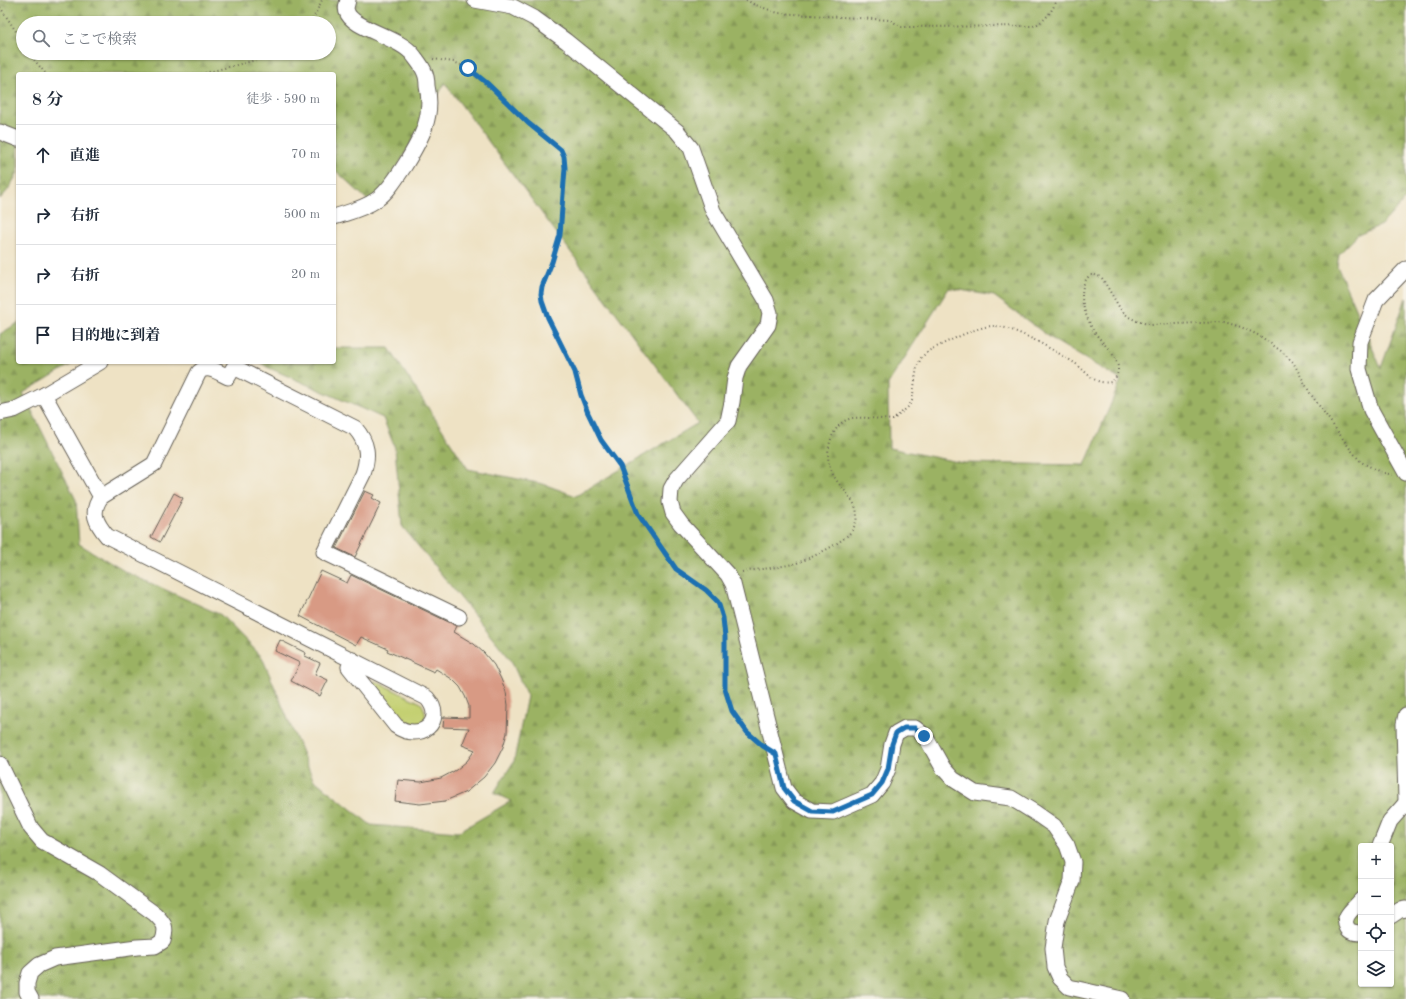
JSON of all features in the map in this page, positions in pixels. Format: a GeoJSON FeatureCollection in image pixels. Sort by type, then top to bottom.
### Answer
{"type":"FeatureCollection","features":[{"type":"Feature","properties":{"kind":"street"},"geometry":{"type":"LineString","coordinates":[[336,216],[363,208],[378,199],[395,181],[413,153],[427,123],[429,111],[429,93],[424,71],[413,54],[403,45],[350,19],[346,11],[348,0]]}},
{"type":"Feature","properties":{"kind":"street"},"geometry":{"type":"LineString","coordinates":[[475,0],[512,7],[534,18],[566,41],[677,131],[691,148],[713,211],[766,300],[770,313],[768,325],[739,366],[735,378],[728,421],[676,480],[671,489],[670,502],[673,513],[681,524],[728,575],[733,584],[784,788],[794,801],[812,811],[833,812],[872,795],[882,783],[888,769],[892,744],[896,733],[904,728],[915,728],[924,736],[942,768],[953,779],[975,793],[1011,798],[1054,826],[1067,845],[1073,862],[1072,881],[1057,921],[1053,948],[1055,967],[1060,978],[1070,988],[1122,999]]}},
{"type":"Feature","properties":{"kind":"street"},"geometry":{"type":"LineString","coordinates":[[0,132],[16,138]]}},
{"type":"Feature","properties":{"kind":"street"},"geometry":{"type":"LineString","coordinates":[[1402,474],[1371,410],[1359,369],[1360,342],[1376,300],[1406,268]]}},
{"type":"Feature","properties":{"kind":"street"},"geometry":{"type":"LineString","coordinates":[[0,413],[14,410],[44,395],[97,364]]}},
{"type":"Feature","properties":{"kind":"street"},"geometry":{"type":"LineString","coordinates":[[353,660],[350,667],[396,726],[408,733],[416,733],[423,732],[430,726],[434,719],[434,711],[432,704],[427,698],[353,660],[107,536],[101,529],[96,515],[96,503],[101,497],[154,464],[199,372],[207,368],[228,377],[234,367],[355,428],[361,436],[366,450],[366,464],[363,474],[324,552],[459,617]]}},
{"type":"Feature","properties":{"kind":"street"},"geometry":{"type":"LineString","coordinates":[[44,395],[101,497]]}},
{"type":"Feature","properties":{"kind":"street"},"geometry":{"type":"LineString","coordinates":[[1381,843],[1390,822],[1406,798],[1404,724],[1406,715]]}},
{"type":"Feature","properties":{"kind":"street"},"geometry":{"type":"LineString","coordinates":[[0,764],[31,828],[42,841],[100,874],[155,914],[162,922],[166,930],[163,941],[154,946],[55,958],[39,965],[30,973],[27,983],[27,992],[31,999]]}},
{"type":"Feature","properties":{"kind":"street"},"geometry":{"type":"LineString","coordinates":[[1358,903],[1347,916],[1345,921],[1349,930],[1358,933]]}},
{"type":"Feature","properties":{"kind":"street"},"geometry":{"type":"LineString","coordinates":[[1392,915],[1400,910],[1406,909]]}},
{"type":"Feature","properties":{"kind":"path"},"geometry":{"type":"LineString","coordinates":[[314,16],[322,0]]}},
{"type":"Feature","properties":{"kind":"path"},"geometry":{"type":"LineString","coordinates":[[746,0],[752,4],[778,13],[890,20],[902,27],[1033,26],[1039,24],[1050,14],[1057,0]]}},
{"type":"Feature","properties":{"kind":"path"},"geometry":{"type":"LineString","coordinates":[[0,7],[16,31]]}},
{"type":"Feature","properties":{"kind":"path"},"geometry":{"type":"LineString","coordinates":[[418,61],[435,59],[454,62],[468,68],[488,84],[528,123],[561,150],[564,157],[565,168],[562,222],[560,235],[541,294],[548,318],[575,372],[581,395],[591,420],[601,440],[620,466],[638,514],[676,569],[706,590],[718,602],[723,618],[724,630],[725,689],[732,711],[747,732],[763,746],[776,754]]}},
{"type":"Feature","properties":{"kind":"path"},"geometry":{"type":"LineString","coordinates":[[34,60],[44,72]]}},
{"type":"Feature","properties":{"kind":"path"},"geometry":{"type":"LineString","coordinates":[[209,72],[256,60]]}},
{"type":"Feature","properties":{"kind":"path"},"geometry":{"type":"LineString","coordinates":[[728,575],[794,564],[841,541],[852,530],[856,519],[856,507],[852,499],[836,480],[830,470],[828,457],[829,444],[840,424],[852,418],[893,420],[908,407],[912,401],[917,367],[920,358],[928,351],[983,327],[1004,327],[1056,352],[1077,365],[1095,380],[1104,383],[1112,382],[1118,376],[1116,358],[1094,331],[1083,305],[1082,290],[1084,281],[1090,275],[1096,275],[1102,278],[1121,310],[1129,317],[1137,321],[1151,325],[1224,322],[1241,326],[1260,336],[1281,351],[1293,362],[1310,393],[1361,462],[1380,472],[1391,475],[1402,474]]}},
{"type":"Feature","properties":{"kind":"green space"},"geometry":{"type":"Polygon","coordinates":[[[0,0],[1406,0],[1406,199],[1381,225],[1358,235],[1339,254],[1337,266],[1381,368],[1406,298],[1406,999],[0,999],[0,334],[16,324],[16,364],[72,364],[23,393],[76,500],[79,544],[126,572],[221,615],[262,657],[313,779],[371,825],[458,832],[511,801],[494,793],[514,761],[527,696],[511,660],[402,526],[395,448],[383,418],[263,364],[336,364],[336,348],[389,348],[468,469],[543,484],[576,496],[698,423],[445,83],[375,207],[336,171],[336,72],[16,72],[16,176],[8,190],[0,199],[0,0]],[[949,288],[888,384],[889,448],[963,463],[1085,465],[1121,380],[1055,341],[994,296],[949,288]]]}},
{"type":"Feature","properties":{"kind":"green space"},"geometry":{"type":"Polygon","coordinates":[[[375,681],[421,703],[425,714],[424,722],[422,724],[405,724],[372,685],[375,681]]]}},
{"type":"Feature","properties":{"kind":"building"},"geometry":{"type":"Polygon","coordinates":[[[365,491],[374,495],[372,498],[381,503],[355,557],[336,548],[365,491]]]}},
{"type":"Feature","properties":{"kind":"building"},"geometry":{"type":"Polygon","coordinates":[[[174,493],[183,498],[160,542],[151,537],[174,493]]]}},
{"type":"Feature","properties":{"kind":"building"},"geometry":{"type":"Polygon","coordinates":[[[321,571],[347,583],[351,575],[457,626],[454,632],[474,644],[494,665],[506,692],[508,705],[507,733],[503,747],[495,763],[484,777],[466,792],[445,801],[420,804],[395,801],[398,780],[421,782],[441,778],[456,770],[467,761],[475,750],[462,745],[469,728],[443,727],[444,717],[469,718],[469,706],[460,687],[452,679],[436,669],[434,672],[387,651],[388,649],[361,637],[356,645],[300,616],[321,571]]]}},
{"type":"Feature","properties":{"kind":"building"},"geometry":{"type":"Polygon","coordinates":[[[280,640],[306,653],[305,656],[320,663],[315,674],[328,680],[320,696],[291,681],[300,663],[275,651],[280,640]]]}},
{"type":"Feature","properties":{"kind":"route"},"geometry":{"type":"LineString","coordinates":[[468,68],[488,84],[528,123],[552,141],[561,150],[564,157],[565,168],[562,222],[560,235],[552,262],[542,287],[542,301],[548,318],[575,372],[581,395],[588,413],[601,440],[620,466],[638,514],[676,569],[706,590],[718,602],[723,618],[725,637],[725,689],[732,711],[747,732],[763,746],[776,754],[784,788],[794,801],[812,811],[833,812],[872,795],[882,783],[888,769],[892,744],[896,733],[904,728],[915,728],[924,736]]}}]}
